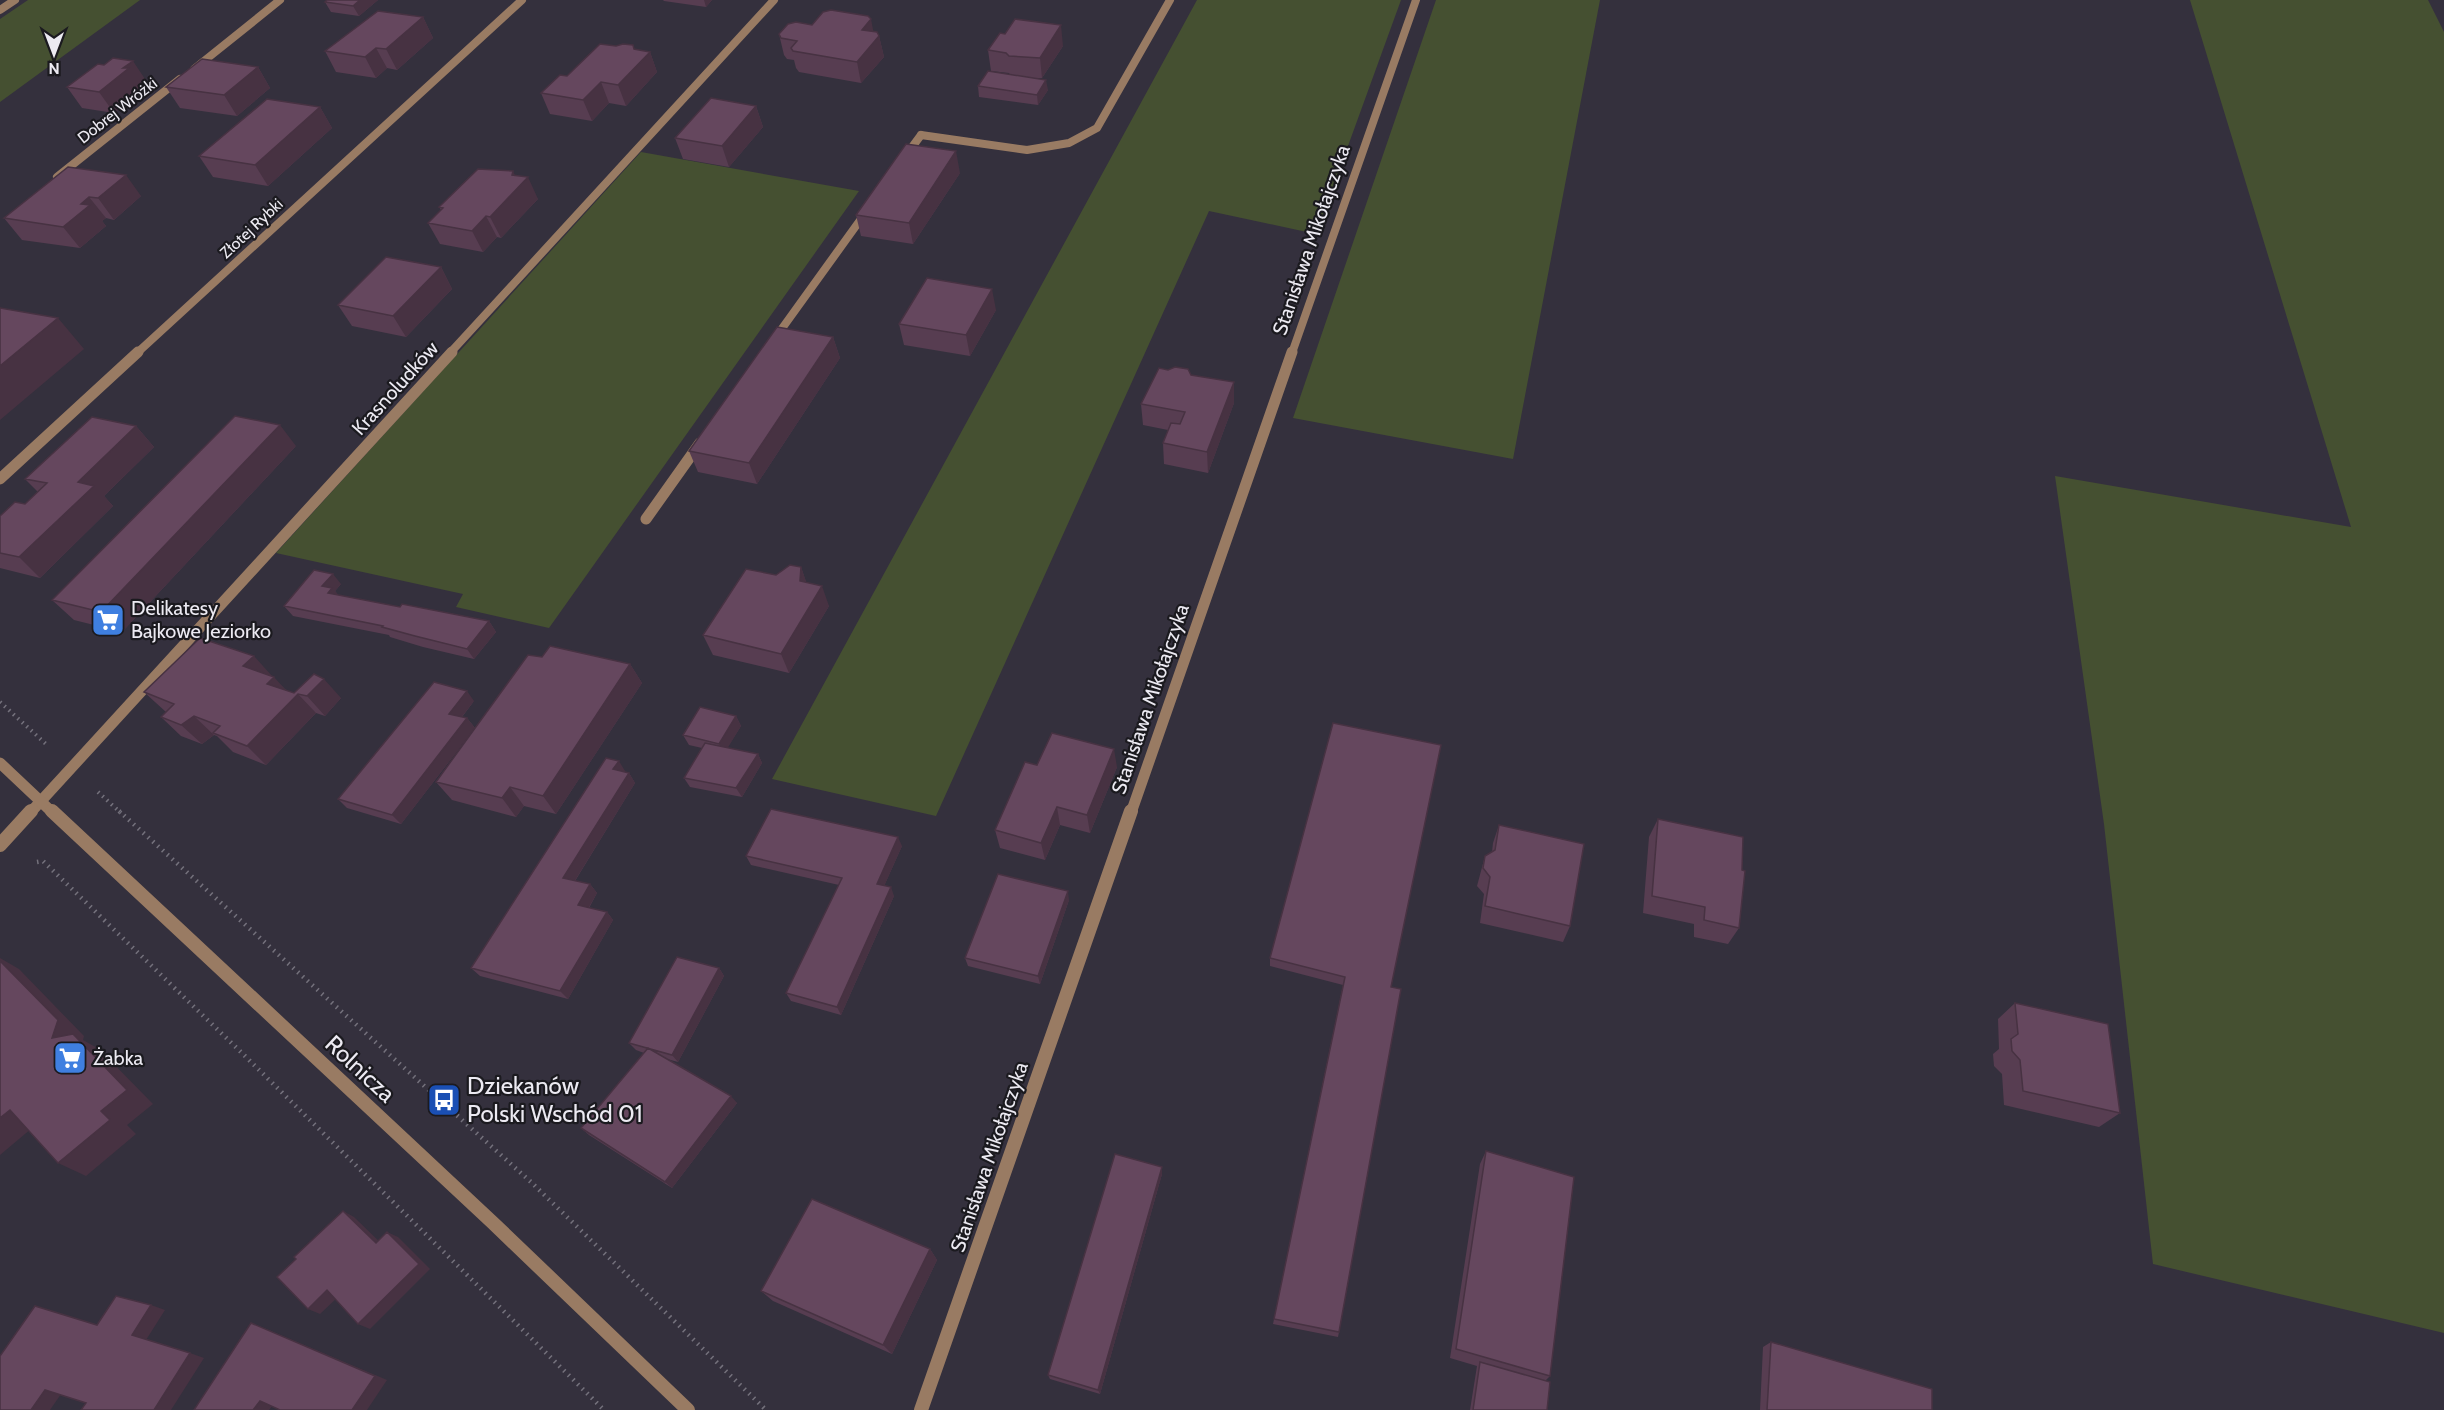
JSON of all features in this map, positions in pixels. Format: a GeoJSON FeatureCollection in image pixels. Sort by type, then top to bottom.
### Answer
{"type":"FeatureCollection","features":[{"type":"Feature","properties":{"kind":"street"},"geometry":{"type":"LineString","coordinates":[[0,10],[15,0]]}},
{"type":"Feature","properties":{"kind":"street","name":"Dobrej Wróżki"},"geometry":{"type":"LineString","coordinates":[[47,185],[280,0]]}},
{"type":"Feature","properties":{"kind":"street","name":"Złotej Rybki"},"geometry":{"type":"LineString","coordinates":[[0,479],[522,0]]}},
{"type":"Feature","properties":{"kind":"street","name":"Krasnoludków"},"geometry":{"type":"LineString","coordinates":[[2,844],[774,0]]}},
{"type":"Feature","properties":{"kind":"street"},"geometry":{"type":"LineString","coordinates":[[900,164],[921,135],[1027,150],[1069,143],[1097,128],[1170,0]]}},
{"type":"Feature","properties":{"kind":"street","name":"Stanisława Mikołajczyka"},"geometry":{"type":"LineString","coordinates":[[921,1410],[1416,0]]}},
{"type":"Feature","properties":{"kind":"street"},"geometry":{"type":"LineString","coordinates":[[770,346],[873,202]]}},
{"type":"Feature","properties":{"kind":"street"},"geometry":{"type":"LineString","coordinates":[[646,519],[708,432]]}},
{"type":"Feature","properties":{"kind":"street","name":"Rolnicza"},"geometry":{"type":"LineString","coordinates":[[0,763],[492,1222],[688,1410]]}},
{"type":"Feature","properties":{"kind":"path"},"geometry":{"type":"LineString","coordinates":[[0,702],[523,1176],[766,1410]]}},
{"type":"Feature","properties":{"kind":"path"},"geometry":{"type":"LineString","coordinates":[[2,844],[27,863],[43,861],[273,1083],[604,1410]]}},
{"type":"Feature","properties":{"kind":"green space"},"geometry":{"type":"Polygon","coordinates":[[[28,0],[140,0],[0,102],[0,19],[28,0]]]}},
{"type":"Feature","properties":{"kind":"green space"},"geometry":{"type":"Polygon","coordinates":[[[1197,0],[1401,0],[1316,234],[1209,211],[936,816],[772,779],[1197,0]]]}},
{"type":"Feature","properties":{"kind":"green space"},"geometry":{"type":"Polygon","coordinates":[[[1436,0],[1600,0],[1513,459],[1293,418],[1436,0]]]}},
{"type":"Feature","properties":{"kind":"green space"},"geometry":{"type":"Polygon","coordinates":[[[2190,0],[2428,0],[2444,32],[2444,1333],[2153,1264],[2104,824],[2055,476],[2351,527],[2190,0]]]}},
{"type":"Feature","properties":{"kind":"green space"},"geometry":{"type":"Polygon","coordinates":[[[641,152],[859,191],[549,628],[456,607],[463,594],[276,553],[641,152]]]}},
{"type":"Feature","properties":{"kind":"building"},"geometry":{"type":"Polygon","coordinates":[[[327,0],[360,0],[353,6],[325,2],[327,0]]]}},
{"type":"Feature","properties":{"kind":"building"},"geometry":{"type":"Polygon","coordinates":[[[831,10],[868,16],[871,19],[862,30],[877,32],[879,36],[857,62],[793,51],[791,48],[797,41],[781,38],[779,34],[788,24],[796,22],[812,25],[823,12],[831,10]]]}},
{"type":"Feature","properties":{"kind":"building"},"geometry":{"type":"Polygon","coordinates":[[[378,11],[423,17],[386,49],[376,48],[365,57],[325,51],[378,11]]]}},
{"type":"Feature","properties":{"kind":"building"},"geometry":{"type":"Polygon","coordinates":[[[1015,19],[1061,25],[1040,58],[1009,56],[1006,53],[988,50],[1000,33],[1005,34],[1015,19]]]}},
{"type":"Feature","properties":{"kind":"building"},"geometry":{"type":"Polygon","coordinates":[[[600,44],[633,45],[634,49],[650,52],[618,85],[601,82],[583,100],[541,93],[560,75],[567,76],[600,44]]]}},
{"type":"Feature","properties":{"kind":"building"},"geometry":{"type":"Polygon","coordinates":[[[113,58],[133,61],[123,68],[129,68],[99,92],[67,87],[98,64],[104,65],[113,58]]]}},
{"type":"Feature","properties":{"kind":"building"},"geometry":{"type":"Polygon","coordinates":[[[202,59],[258,67],[224,95],[166,87],[202,59]]]}},
{"type":"Feature","properties":{"kind":"building"},"geometry":{"type":"Polygon","coordinates":[[[988,71],[1046,80],[1037,95],[978,86],[988,71]]]}},
{"type":"Feature","properties":{"kind":"building"},"geometry":{"type":"Polygon","coordinates":[[[711,98],[756,106],[722,146],[675,138],[711,98]]]}},
{"type":"Feature","properties":{"kind":"building"},"geometry":{"type":"Polygon","coordinates":[[[267,99],[320,107],[255,165],[199,156],[267,99]]]}},
{"type":"Feature","properties":{"kind":"building"},"geometry":{"type":"Polygon","coordinates":[[[906,144],[956,151],[909,223],[856,215],[906,144]]]}},
{"type":"Feature","properties":{"kind":"building"},"geometry":{"type":"Polygon","coordinates":[[[68,167],[126,175],[98,198],[89,197],[81,204],[90,205],[63,227],[4,218],[68,167]]]}},
{"type":"Feature","properties":{"kind":"building"},"geometry":{"type":"Polygon","coordinates":[[[478,169],[513,171],[512,175],[528,177],[490,217],[486,216],[472,231],[428,223],[443,208],[439,207],[478,169]]]}},
{"type":"Feature","properties":{"kind":"building"},"geometry":{"type":"Polygon","coordinates":[[[386,257],[441,267],[393,316],[338,305],[386,257]]]}},
{"type":"Feature","properties":{"kind":"building"},"geometry":{"type":"Polygon","coordinates":[[[927,278],[992,289],[966,335],[899,324],[927,278]]]}},
{"type":"Feature","properties":{"kind":"building"},"geometry":{"type":"Polygon","coordinates":[[[0,308],[58,318],[0,366],[0,308]]]}},
{"type":"Feature","properties":{"kind":"building"},"geometry":{"type":"Polygon","coordinates":[[[777,327],[833,337],[749,463],[689,451],[777,327]]]}},
{"type":"Feature","properties":{"kind":"building"},"geometry":{"type":"Polygon","coordinates":[[[1175,367],[1188,369],[1191,375],[1234,382],[1207,452],[1163,443],[1171,423],[1180,424],[1185,412],[1141,404],[1159,368],[1168,370],[1175,367]]]}},
{"type":"Feature","properties":{"kind":"building"},"geometry":{"type":"Polygon","coordinates":[[[235,416],[280,425],[101,612],[52,600],[235,416]]]}},
{"type":"Feature","properties":{"kind":"building"},"geometry":{"type":"Polygon","coordinates":[[[92,417],[136,426],[78,482],[94,486],[19,557],[0,553],[0,516],[15,502],[25,504],[47,483],[25,479],[92,417]]]}},
{"type":"Feature","properties":{"kind":"building"},"geometry":{"type":"Polygon","coordinates":[[[790,565],[801,567],[800,581],[822,586],[781,654],[703,635],[746,569],[776,575],[790,565]]]}},
{"type":"Feature","properties":{"kind":"building"},"geometry":{"type":"Polygon","coordinates":[[[314,570],[333,574],[322,586],[332,588],[328,593],[400,607],[402,604],[489,621],[467,649],[383,626],[284,606],[314,570]]]}},
{"type":"Feature","properties":{"kind":"building"},"geometry":{"type":"Polygon","coordinates":[[[200,638],[254,656],[243,666],[274,677],[267,684],[294,693],[314,674],[324,679],[307,696],[298,694],[247,746],[213,733],[220,726],[194,716],[181,725],[161,717],[174,704],[144,692],[200,638]]]}},
{"type":"Feature","properties":{"kind":"building"},"geometry":{"type":"Polygon","coordinates":[[[550,646],[630,664],[543,796],[510,787],[502,798],[436,782],[528,655],[542,657],[550,646]]]}},
{"type":"Feature","properties":{"kind":"building"},"geometry":{"type":"Polygon","coordinates":[[[434,682],[467,691],[449,714],[467,718],[392,815],[338,799],[434,682]]]}},
{"type":"Feature","properties":{"kind":"building"},"geometry":{"type":"Polygon","coordinates":[[[700,707],[736,716],[719,744],[683,735],[700,707]]]}},
{"type":"Feature","properties":{"kind":"building"},"geometry":{"type":"Polygon","coordinates":[[[1333,723],[1441,745],[1391,987],[1401,989],[1339,1332],[1274,1319],[1345,977],[1270,958],[1333,723]]]}},
{"type":"Feature","properties":{"kind":"building"},"geometry":{"type":"Polygon","coordinates":[[[1052,733],[1114,749],[1087,815],[1057,807],[1041,843],[995,830],[1025,762],[1037,765],[1052,733]]]}},
{"type":"Feature","properties":{"kind":"building"},"geometry":{"type":"Polygon","coordinates":[[[705,743],[758,754],[736,788],[684,778],[705,743]]]}},
{"type":"Feature","properties":{"kind":"building"},"geometry":{"type":"Polygon","coordinates":[[[606,758],[619,761],[613,769],[629,773],[563,878],[590,884],[578,905],[607,912],[560,991],[471,968],[606,758]]]}},
{"type":"Feature","properties":{"kind":"building"},"geometry":{"type":"Polygon","coordinates":[[[771,809],[898,837],[877,884],[891,887],[837,1007],[786,993],[842,878],[746,856],[771,809]]]}},
{"type":"Feature","properties":{"kind":"building"},"geometry":{"type":"Polygon","coordinates":[[[1658,819],[1743,837],[1742,870],[1745,871],[1739,928],[1704,920],[1705,907],[1652,896],[1658,819]]]}},
{"type":"Feature","properties":{"kind":"building"},"geometry":{"type":"Polygon","coordinates":[[[1499,825],[1584,844],[1570,926],[1485,906],[1490,877],[1483,868],[1485,856],[1495,850],[1499,825]]]}},
{"type":"Feature","properties":{"kind":"building"},"geometry":{"type":"Polygon","coordinates":[[[998,874],[1068,891],[1038,976],[965,958],[998,874]]]}},
{"type":"Feature","properties":{"kind":"building"},"geometry":{"type":"Polygon","coordinates":[[[677,957],[719,968],[672,1055],[629,1043],[677,957]]]}},
{"type":"Feature","properties":{"kind":"building"},"geometry":{"type":"Polygon","coordinates":[[[0,961],[58,1020],[52,1038],[73,1034],[127,1090],[101,1111],[110,1120],[58,1163],[10,1110],[0,1118],[0,961]]]}},
{"type":"Feature","properties":{"kind":"building"},"geometry":{"type":"Polygon","coordinates":[[[2015,1003],[2108,1024],[2120,1113],[2023,1091],[2020,1060],[2012,1051],[2011,1039],[2018,1034],[2015,1003]]]}},
{"type":"Feature","properties":{"kind":"building"},"geometry":{"type":"Polygon","coordinates":[[[648,1048],[731,1096],[665,1182],[581,1128],[648,1048]]]}},
{"type":"Feature","properties":{"kind":"building"},"geometry":{"type":"Polygon","coordinates":[[[1486,1151],[1574,1177],[1550,1376],[1456,1349],[1486,1151]]]}},
{"type":"Feature","properties":{"kind":"building"},"geometry":{"type":"Polygon","coordinates":[[[1115,1154],[1162,1167],[1098,1390],[1048,1375],[1115,1154]]]}},
{"type":"Feature","properties":{"kind":"building"},"geometry":{"type":"Polygon","coordinates":[[[812,1199],[930,1249],[883,1345],[761,1291],[812,1199]]]}},
{"type":"Feature","properties":{"kind":"building"},"geometry":{"type":"Polygon","coordinates":[[[343,1211],[376,1243],[387,1232],[419,1264],[358,1324],[327,1290],[308,1309],[277,1277],[296,1259],[294,1257],[343,1211]]]}},
{"type":"Feature","properties":{"kind":"building"},"geometry":{"type":"Polygon","coordinates":[[[116,1296],[151,1305],[132,1335],[190,1353],[154,1410],[81,1410],[86,1403],[45,1390],[31,1410],[0,1410],[0,1356],[35,1306],[97,1325],[116,1296]]]}},
{"type":"Feature","properties":{"kind":"building"},"geometry":{"type":"Polygon","coordinates":[[[251,1323],[375,1376],[352,1410],[280,1410],[260,1401],[253,1410],[194,1410],[251,1323]]]}},
{"type":"Feature","properties":{"kind":"building"},"geometry":{"type":"Polygon","coordinates":[[[1771,1342],[1932,1389],[1932,1410],[1767,1410],[1771,1342]]]}},
{"type":"Feature","properties":{"kind":"building"},"geometry":{"type":"Polygon","coordinates":[[[1480,1362],[1550,1382],[1547,1410],[1473,1410],[1480,1362]]]}},
{"type":"Feature","properties":{"kind":"place","name":"Delikatesy Bajkowe Jeziorko"},"geometry":{"type":"Point","coordinates":[108,620]}},
{"type":"Feature","properties":{"kind":"place","name":"Żabka"},"geometry":{"type":"Point","coordinates":[70,1058]}},
{"type":"Feature","properties":{"kind":"place","name":"Dziekanów Polski Wschód 01"},"geometry":{"type":"Point","coordinates":[444,1100]}}]}
